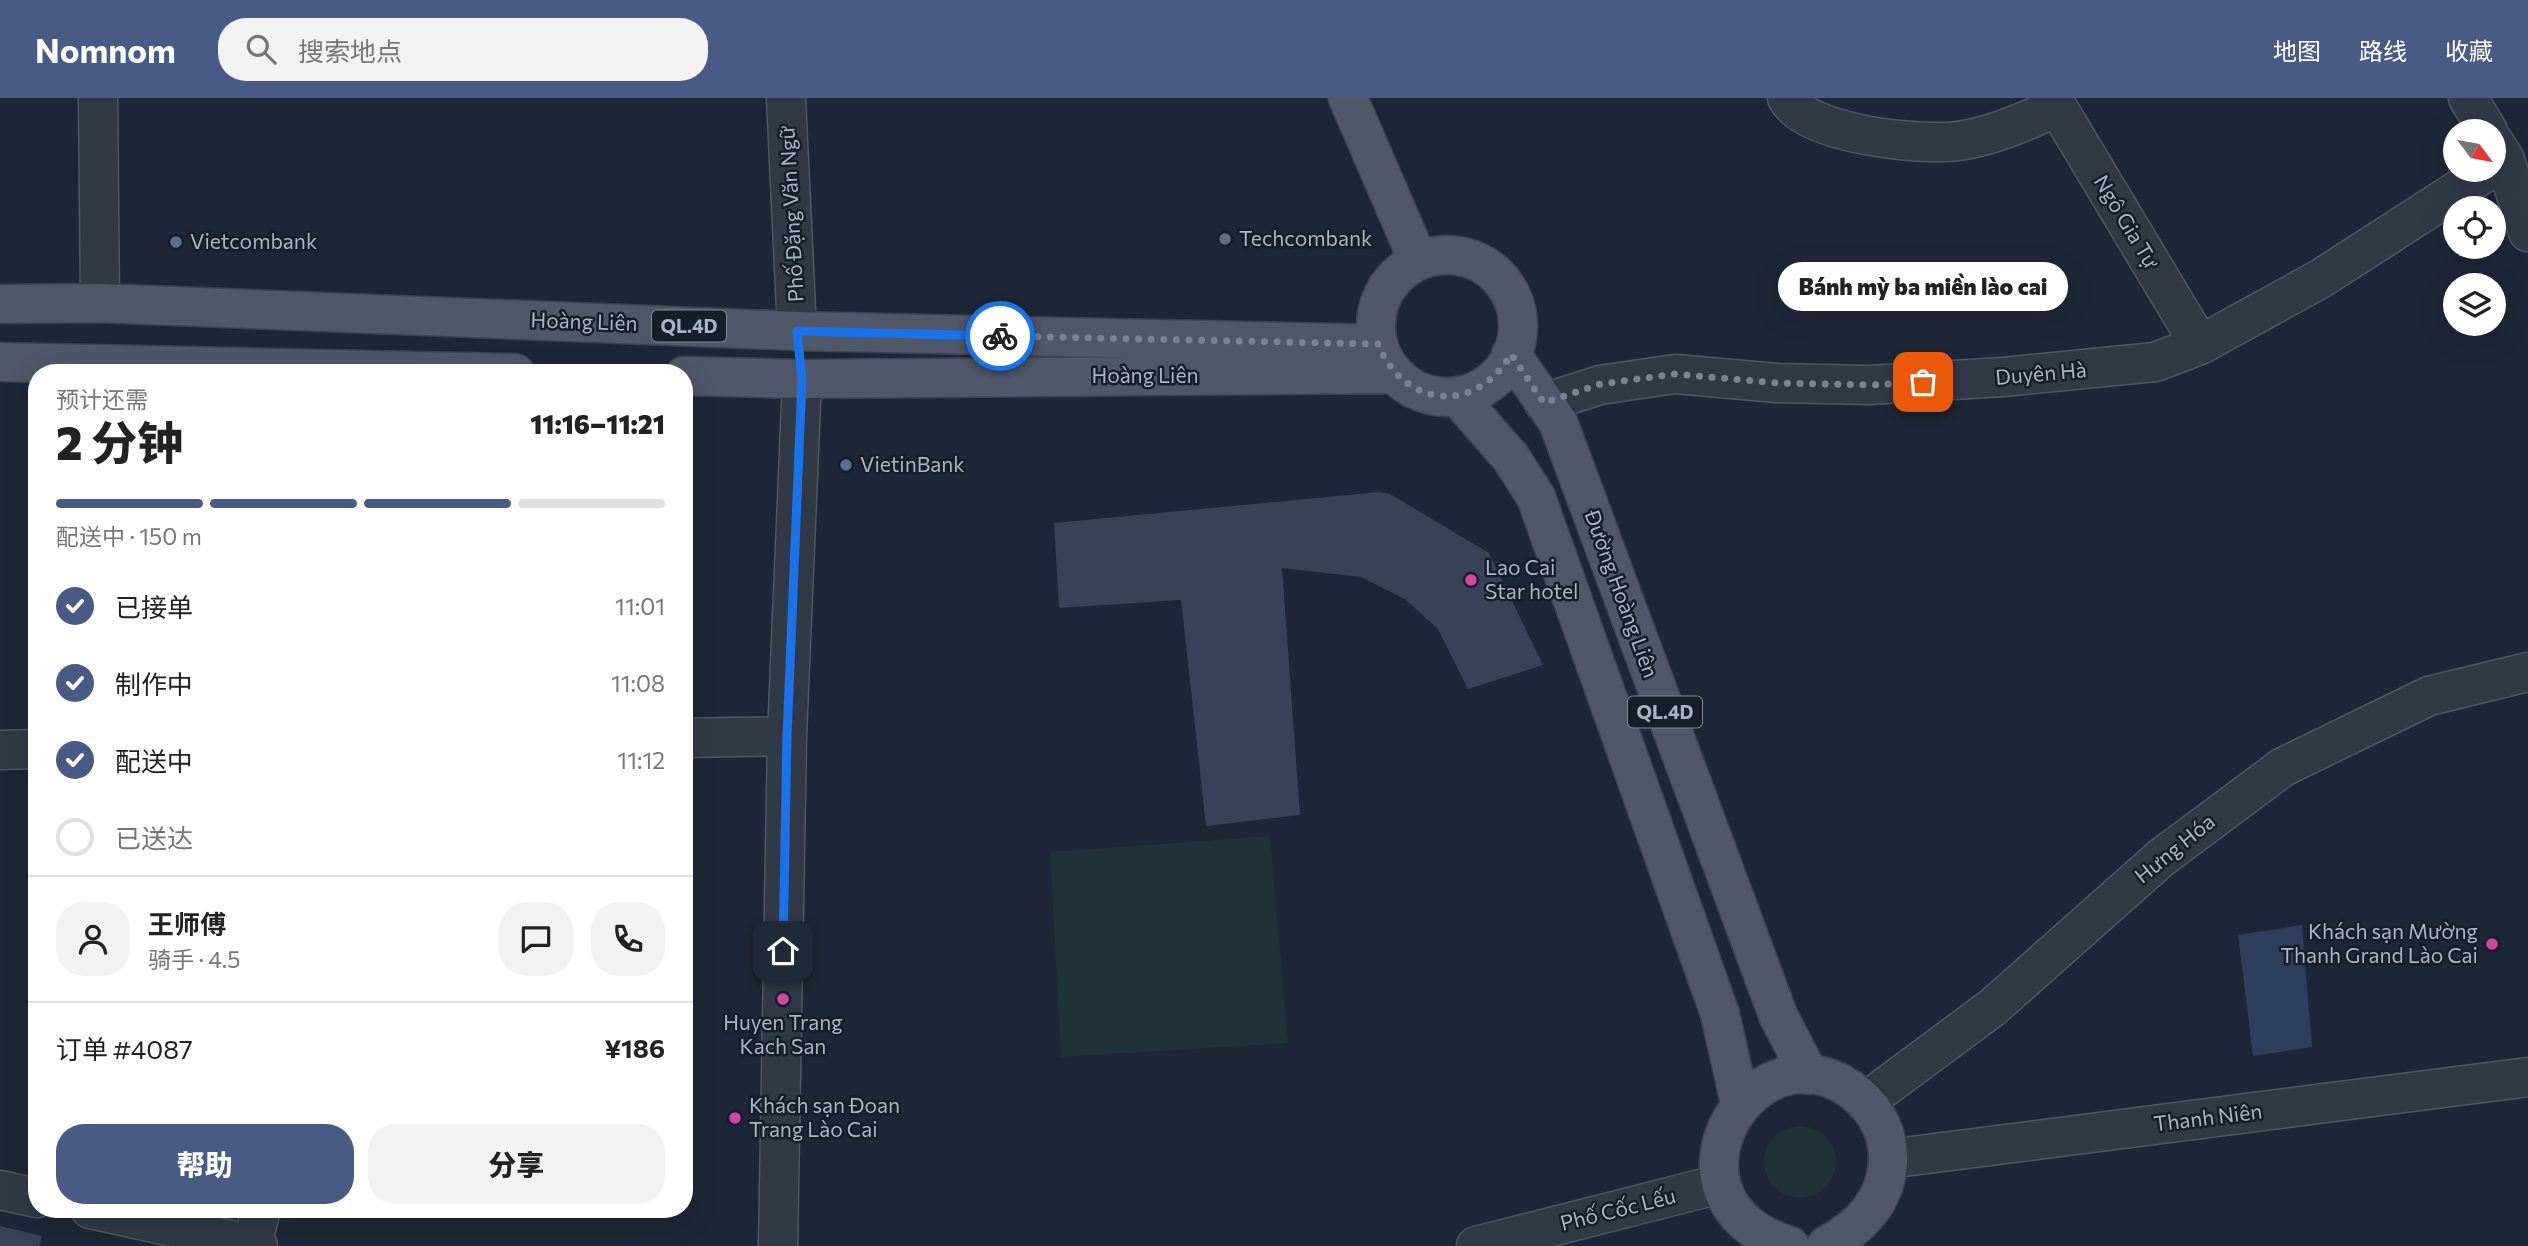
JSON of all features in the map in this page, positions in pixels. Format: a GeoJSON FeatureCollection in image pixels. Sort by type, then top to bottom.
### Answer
{"type":"FeatureCollection","features":[{"type":"Feature","properties":{"kind":"main road"},"geometry":{"type":"LineString","coordinates":[[1348,98],[1418,260]]}},
{"type":"Feature","properties":{"kind":"main road"},"geometry":{"type":"LineString","coordinates":[[1442,254],[1466,257],[1488,267],[1505,285],[1515,306],[1518,331],[1511,354],[1503,369],[1490,382],[1457,396],[1424,393],[1387,359],[1376,323],[1380,303],[1388,286],[1402,270],[1418,260],[1442,254]]}},
{"type":"Feature","properties":{"kind":"main road","name":"Hoàng Liên"},"geometry":{"type":"LineString","coordinates":[[0,304],[100,303],[797,331],[1387,359]]}},
{"type":"Feature","properties":{"kind":"main road"},"geometry":{"type":"LineString","coordinates":[[0,362],[99,364],[100,303]]}},
{"type":"Feature","properties":{"kind":"main road"},"geometry":{"type":"LineString","coordinates":[[797,331],[802,379]]}},
{"type":"Feature","properties":{"kind":"main road","name":"Đường Hoàng Liên"},"geometry":{"type":"LineString","coordinates":[[1511,354],[1558,422],[1778,1015],[1809,1075]]}},
{"type":"Feature","properties":{"kind":"main road","name":"Hoàng Liên"},"geometry":{"type":"LineString","coordinates":[[693,376],[802,379],[1387,359]]}},
{"type":"Feature","properties":{"kind":"main road","name":"QL.4D"},"geometry":{"type":"LineString","coordinates":[[1457,396],[1511,458],[1536,497],[1720,1014],[1740,1103]]}},
{"type":"Feature","properties":{"kind":"main road"},"geometry":{"type":"LineString","coordinates":[[1790,1246],[1766,1239],[1751,1229],[1727,1201],[1720,1184],[1718,1155],[1725,1127],[1740,1103],[1760,1087],[1784,1078],[1809,1075],[1849,1088],[1865,1102],[1882,1128],[1888,1159],[1885,1184],[1875,1206],[1851,1232],[1826,1246]]}},
{"type":"Feature","properties":{"kind":"street"},"geometry":{"type":"LineString","coordinates":[[98,98],[100,303]]}},
{"type":"Feature","properties":{"kind":"street","name":"Phố Đặng Văn Ngữ"},"geometry":{"type":"LineString","coordinates":[[786,98],[797,331]]}},
{"type":"Feature","properties":{"kind":"street"},"geometry":{"type":"LineString","coordinates":[[1787,98],[1791,106],[1811,120],[1852,133],[1945,142],[2014,127],[2054,103]]}},
{"type":"Feature","properties":{"kind":"street"},"geometry":{"type":"LineString","coordinates":[[2468,98],[2480,119]]}},
{"type":"Feature","properties":{"kind":"street","name":"Ngô Gia Tự"},"geometry":{"type":"LineString","coordinates":[[2054,103],[2200,345]]}},
{"type":"Feature","properties":{"kind":"street"},"geometry":{"type":"LineString","coordinates":[[2506,172],[2528,232]]}},
{"type":"Feature","properties":{"kind":"street","name":"Duyên Hà"},"geometry":{"type":"LineString","coordinates":[[1544,403],[1600,384],[1675,374],[1777,383],[1883,384],[2110,369],[2155,362],[2200,345],[2320,279],[2458,182]]}},
{"type":"Feature","properties":{"kind":"street"},"geometry":{"type":"LineString","coordinates":[[778,1246],[787,736],[802,379]]}},
{"type":"Feature","properties":{"kind":"street","name":"Hưng Hóa"},"geometry":{"type":"LineString","coordinates":[[1865,1102],[1993,1007],[2161,858],[2283,767],[2429,696],[2528,672]]}},
{"type":"Feature","properties":{"kind":"street"},"geometry":{"type":"LineString","coordinates":[[693,738],[787,736]]}},
{"type":"Feature","properties":{"kind":"street"},"geometry":{"type":"LineString","coordinates":[[0,750],[28,749]]}},
{"type":"Feature","properties":{"kind":"street","name":"Thanh Niên"},"geometry":{"type":"LineString","coordinates":[[1888,1159],[2528,1077]]}},
{"type":"Feature","properties":{"kind":"street","name":"Phố Cốc Lếu"},"geometry":{"type":"LineString","coordinates":[[1476,1246],[1720,1184]]}},
{"type":"Feature","properties":{"kind":"street"},"geometry":{"type":"LineString","coordinates":[[0,1190],[28,1196]]}},
{"type":"Feature","properties":{"kind":"street"},"geometry":{"type":"LineString","coordinates":[[145,1218],[256,1236]]}},
{"type":"Feature","properties":{"kind":"green space"},"geometry":{"type":"Polygon","coordinates":[[[1270,836],[1288,1043],[1061,1057],[1050,852],[1270,836]]]}},
{"type":"Feature","properties":{"kind":"green space"},"geometry":{"type":"Polygon","coordinates":[[[1800,1126],[1820,1132],[1830,1142],[1836,1162],[1830,1182],[1820,1192],[1800,1198],[1780,1192],[1770,1182],[1764,1162],[1770,1142],[1780,1132],[1800,1126]]]}},
{"type":"Feature","properties":{"kind":"water"},"geometry":{"type":"Polygon","coordinates":[[[2302,925],[2312,1047],[2253,1056],[2238,935],[2302,925]]]}},
{"type":"Feature","properties":{"kind":"building"},"geometry":{"type":"Polygon","coordinates":[[[1379,492],[1390,494],[1489,553],[1543,665],[1468,689],[1438,629],[1405,599],[1361,577],[1282,568],[1300,815],[1206,826],[1181,600],[1059,608],[1054,523],[1379,492]]]}},
{"type":"Feature","properties":{"kind":"building"},"geometry":{"type":"Polygon","coordinates":[[[0,1226],[42,1236],[39,1246],[0,1246],[0,1226]]]}},
{"type":"Feature","properties":{"kind":"way so far"},"geometry":{"type":"LineString","coordinates":[[1000,336],[1378,344],[1395,374],[1408,385],[1424,393],[1440,396],[1457,396],[1490,382],[1503,369],[1511,354],[1544,403],[1600,384],[1675,374],[1777,383],[1869,385],[1923,382]]}},
{"type":"Feature","properties":{"kind":"place","name":"Techcombank"},"geometry":{"type":"Point","coordinates":[1225,239]}},
{"type":"Feature","properties":{"kind":"place","name":"Vietcombank"},"geometry":{"type":"Point","coordinates":[176,242]}},
{"type":"Feature","properties":{"kind":"place","name":"Bánh mỳ ba miền lào cai"},"geometry":{"type":"Point","coordinates":[1923,382]}},
{"type":"Feature","properties":{"kind":"place","name":"VietinBank"},"geometry":{"type":"Point","coordinates":[846,465]}},
{"type":"Feature","properties":{"kind":"place","name":"Lao Cai Star hotel"},"geometry":{"type":"Point","coordinates":[1471,580]}},
{"type":"Feature","properties":{"kind":"place","name":"Khách sạn Mường Thanh Grand Lào Cai"},"geometry":{"type":"Point","coordinates":[2492,944]}},
{"type":"Feature","properties":{"kind":"place","name":"Huyen Trang Kach San"},"geometry":{"type":"Point","coordinates":[783,999]}},
{"type":"Feature","properties":{"kind":"place","name":"Khách sạn Đoan Trang Lào Cai"},"geometry":{"type":"Point","coordinates":[735,1118]}},
{"type":"Feature","properties":{"kind":"route"},"geometry":{"type":"LineString","coordinates":[[783,951],[787,736],[802,379],[797,331],[1000,336]]}}]}
